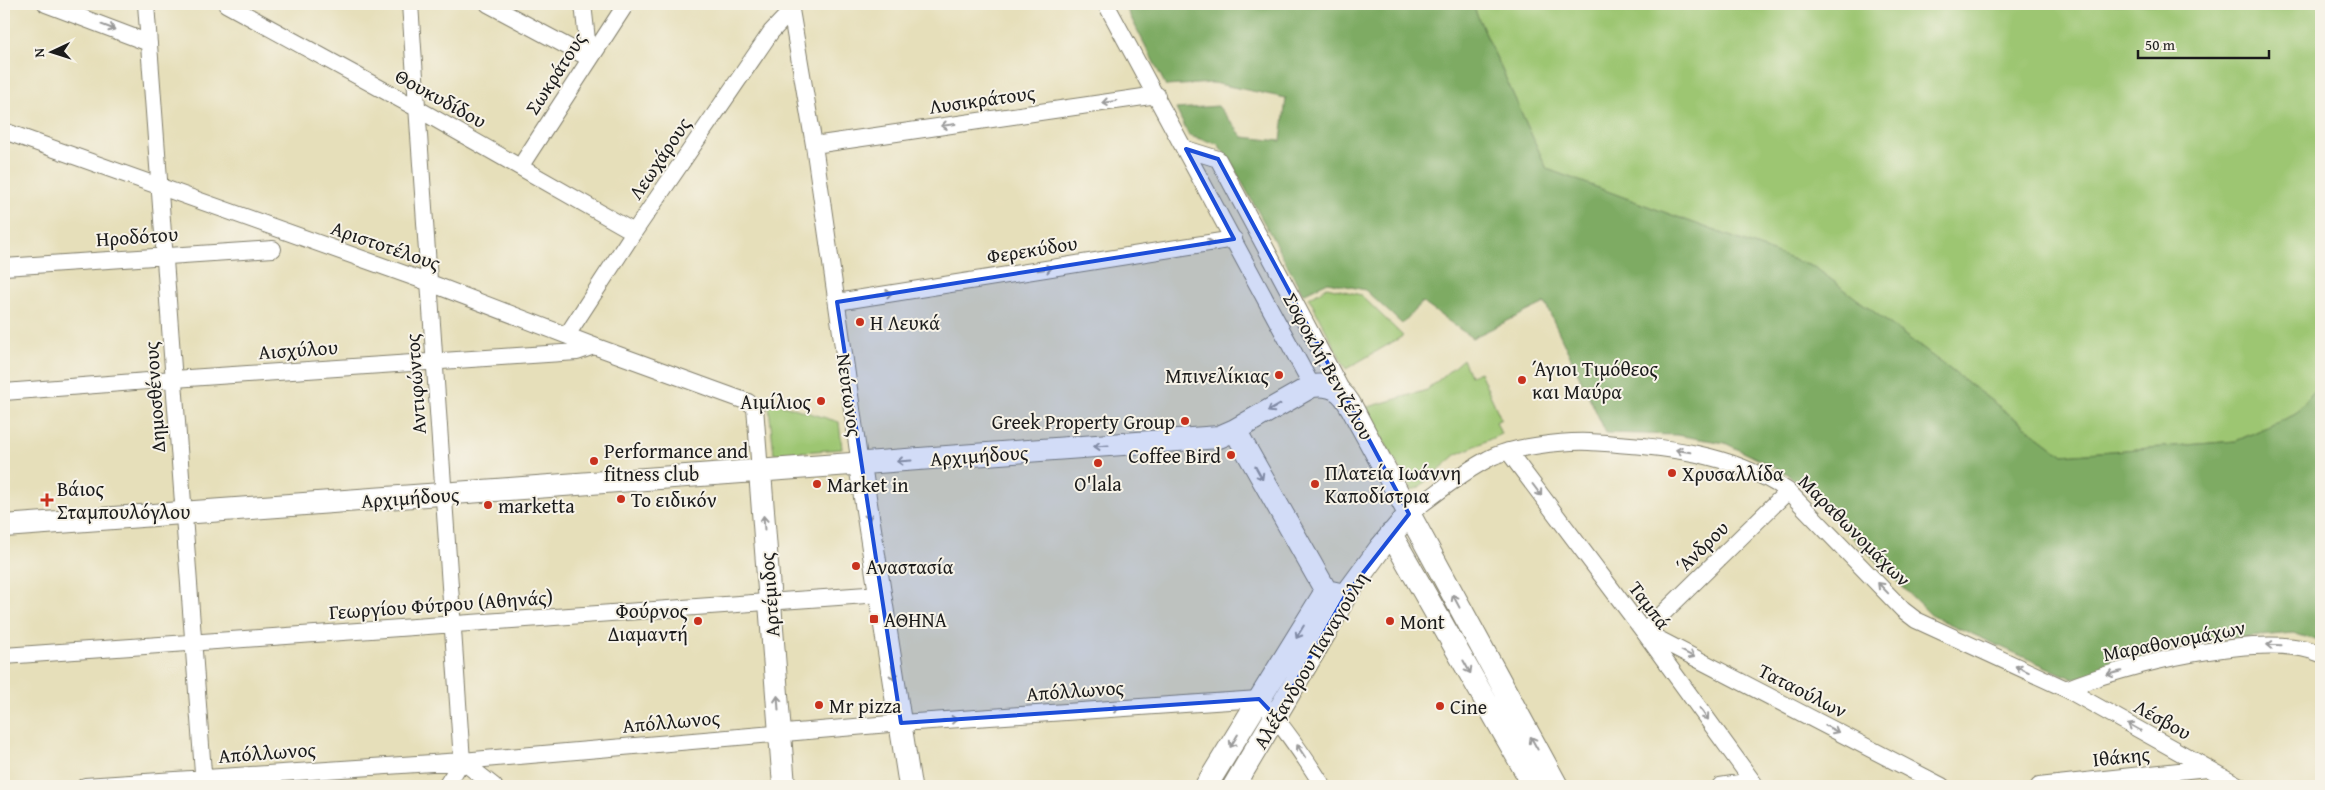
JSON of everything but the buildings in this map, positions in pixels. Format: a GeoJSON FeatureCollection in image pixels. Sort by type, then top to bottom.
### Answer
{"type":"FeatureCollection","features":[{"type":"Feature","properties":{"kind":"street"},"geometry":{"type":"LineString","coordinates":[[46,4],[149,43]]}},
{"type":"Feature","properties":{"kind":"street","name":"Δημοσθένους"},"geometry":{"type":"LineString","coordinates":[[146,4],[204,782]]}},
{"type":"Feature","properties":{"kind":"street","name":"Θουκυδίδου"},"geometry":{"type":"LineString","coordinates":[[226,4],[418,109],[634,232]]}},
{"type":"Feature","properties":{"kind":"street","name":"Αντιφώντος"},"geometry":{"type":"LineString","coordinates":[[410,4],[462,761]]}},
{"type":"Feature","properties":{"kind":"street"},"geometry":{"type":"LineString","coordinates":[[488,4],[589,58]]}},
{"type":"Feature","properties":{"kind":"street"},"geometry":{"type":"LineString","coordinates":[[583,4],[589,58]]}},
{"type":"Feature","properties":{"kind":"street","name":"Σωκράτους"},"geometry":{"type":"LineString","coordinates":[[520,167],[589,58],[626,4]]}},
{"type":"Feature","properties":{"kind":"street","name":"Σοφοκλή Βενιζέλου"},"geometry":{"type":"LineString","coordinates":[[1106,4],[1157,95],[1312,386]]}},
{"type":"Feature","properties":{"kind":"street","name":"Νεύτωνος"},"geometry":{"type":"LineString","coordinates":[[791,7],[814,145],[860,465],[910,786]]}},
{"type":"Feature","properties":{"kind":"street","name":"Λεωχάρους"},"geometry":{"type":"LineString","coordinates":[[567,335],[634,232],[771,32],[791,7]]}},
{"type":"Feature","properties":{"kind":"street","name":"Λυσικράτους"},"geometry":{"type":"LineString","coordinates":[[814,145],[1157,95]]}},
{"type":"Feature","properties":{"kind":"street","name":"Αριστοτέλους"},"geometry":{"type":"LineString","coordinates":[[8,135],[159,185],[320,245],[430,283],[752,404]]}},
{"type":"Feature","properties":{"kind":"street","name":"Σοφοκλή Βενιζέλου"},"geometry":{"type":"LineString","coordinates":[[1186,149],[1218,159],[1557,786]]}},
{"type":"Feature","properties":{"kind":"street","name":"Φερεκύδου"},"geometry":{"type":"LineString","coordinates":[[837,302],[1234,239]]}},
{"type":"Feature","properties":{"kind":"street","name":"Ηροδότου"},"geometry":{"type":"LineString","coordinates":[[4,266],[273,249]]}},
{"type":"Feature","properties":{"kind":"street","name":"Αισχύλου"},"geometry":{"type":"LineString","coordinates":[[4,392],[577,352],[594,346]]}},
{"type":"Feature","properties":{"kind":"street"},"geometry":{"type":"LineString","coordinates":[[1312,386],[1325,385],[1342,391]]}},
{"type":"Feature","properties":{"kind":"street","name":"Αρχιμήδους"},"geometry":{"type":"LineString","coordinates":[[4,526],[860,465],[1218,437],[1235,430],[1312,386]]}},
{"type":"Feature","properties":{"kind":"street","name":"Αρτέμιδος"},"geometry":{"type":"LineString","coordinates":[[752,404],[755,407],[784,786]]}},
{"type":"Feature","properties":{"kind":"street"},"geometry":{"type":"LineString","coordinates":[[1235,430],[1335,593]]}},
{"type":"Feature","properties":{"kind":"street","name":"Μαραθωνομάχων"},"geometry":{"type":"LineString","coordinates":[[1409,514],[1488,458],[1508,451],[1576,441],[1684,450],[1736,463],[1768,477],[1788,491],[1903,610],[1916,620],[2066,689]]}},
{"type":"Feature","properties":{"kind":"street","name":"Ταμπά"},"geometry":{"type":"LineString","coordinates":[[1508,451],[1644,632],[1754,784]]}},
{"type":"Feature","properties":{"kind":"street","name":"Άνδρου"},"geometry":{"type":"LineString","coordinates":[[1644,632],[1788,491]]}},
{"type":"Feature","properties":{"kind":"street","name":"Αλέξανδρου Παναγούλη"},"geometry":{"type":"LineString","coordinates":[[1206,786],[1260,699],[1335,593],[1409,514]]}},
{"type":"Feature","properties":{"kind":"street"},"geometry":{"type":"LineString","coordinates":[[1391,534],[1534,786]]}},
{"type":"Feature","properties":{"kind":"street","name":"Αλέξανδρου Παναγούλη"},"geometry":{"type":"LineString","coordinates":[[1234,786],[1276,717],[1335,593]]}},
{"type":"Feature","properties":{"kind":"street","name":"Γεωργίου Φύτρου (Αθηνάς)"},"geometry":{"type":"LineString","coordinates":[[4,656],[881,594]]}},
{"type":"Feature","properties":{"kind":"street","name":"Ταταούλων"},"geometry":{"type":"LineString","coordinates":[[1644,632],[1942,786]]}},
{"type":"Feature","properties":{"kind":"street","name":"Μαραθονομάχων"},"geometry":{"type":"LineString","coordinates":[[2066,689],[2096,677],[2211,651],[2278,645],[2314,651],[2321,654]]}},
{"type":"Feature","properties":{"kind":"street","name":"Λέσβου"},"geometry":{"type":"LineString","coordinates":[[2066,689],[2240,786]]}},
{"type":"Feature","properties":{"kind":"street"},"geometry":{"type":"LineString","coordinates":[[1260,699],[1276,717],[1324,786]]}},
{"type":"Feature","properties":{"kind":"street","name":"Απόλλωνος"},"geometry":{"type":"LineString","coordinates":[[85,786],[204,782],[901,723],[1260,699]]}},
{"type":"Feature","properties":{"kind":"street"},"geometry":{"type":"LineString","coordinates":[[446,786],[462,761],[494,786]]}},
{"type":"Feature","properties":{"kind":"street","name":"Ιθάκης"},"geometry":{"type":"LineString","coordinates":[[2040,786],[2207,768]]}},
{"type":"Feature","properties":{"kind":"street"},"geometry":{"type":"LineString","coordinates":[[1720,786],[1754,784]]}},
{"type":"Feature","properties":{"kind":"highlighted area"},"geometry":{"type":"Polygon","coordinates":[[[1186,149],[1218,159],[1409,514],[1345,596],[1276,717],[1259,699],[901,723],[837,302],[1234,239],[1186,149]]]}},
{"type":"Feature","properties":{"kind":"green space"},"geometry":{"type":"Polygon","coordinates":[[[1124,4],[1472,4],[1547,169],[1816,268],[2063,455],[2236,441],[2294,415],[2321,383],[2321,642],[2293,633],[2194,642],[2073,679],[1932,616],[1788,474],[1725,443],[1676,435],[1606,433],[1545,303],[1472,338],[1422,302],[1402,324],[1365,290],[1328,282],[1303,294],[1233,166],[1218,144],[1189,136],[1176,109],[1218,106],[1243,137],[1281,141],[1286,98],[1213,83],[1166,86],[1124,4]]]}},
{"type":"Feature","properties":{"kind":"green space"},"geometry":{"type":"Polygon","coordinates":[[[1472,4],[2321,4],[2321,383],[2294,415],[2236,441],[2063,455],[1816,268],[1547,169],[1472,4]]]}},
{"type":"Feature","properties":{"kind":"green space"},"geometry":{"type":"Polygon","coordinates":[[[1327,287],[1361,295],[1403,336],[1346,369],[1309,298],[1327,287]]]}},
{"type":"Feature","properties":{"kind":"green space"},"geometry":{"type":"Polygon","coordinates":[[[1463,359],[1470,376],[1480,372],[1501,419],[1496,422],[1501,434],[1456,455],[1418,488],[1412,490],[1365,408],[1427,390],[1463,359]]]}},
{"type":"Feature","properties":{"kind":"green space"},"geometry":{"type":"Polygon","coordinates":[[[774,402],[839,422],[842,449],[774,454],[769,407],[774,402]]]}},
{"type":"Feature","properties":{"kind":"place","name":"Η Λευκά"},"geometry":{"type":"Point","coordinates":[860,322]}},
{"type":"Feature","properties":{"kind":"place","name":"Μπινελίκιας"},"geometry":{"type":"Point","coordinates":[1279,375]}},
{"type":"Feature","properties":{"kind":"place","name":"Άγιοι Τιμόθεος και Μαύρα"},"geometry":{"type":"Point","coordinates":[1522,380]}},
{"type":"Feature","properties":{"kind":"place","name":"Αιμίλιος"},"geometry":{"type":"Point","coordinates":[821,401]}},
{"type":"Feature","properties":{"kind":"place","name":"Greek Property Group"},"geometry":{"type":"Point","coordinates":[1185,421]}},
{"type":"Feature","properties":{"kind":"place","name":"Coffee Bird"},"geometry":{"type":"Point","coordinates":[1231,455]}},
{"type":"Feature","properties":{"kind":"place","name":"Performance and fitness club"},"geometry":{"type":"Point","coordinates":[594,461]}},
{"type":"Feature","properties":{"kind":"place","name":"O'lala"},"geometry":{"type":"Point","coordinates":[1098,463]}},
{"type":"Feature","properties":{"kind":"place","name":"Χρυσαλλίδα"},"geometry":{"type":"Point","coordinates":[1672,473]}},
{"type":"Feature","properties":{"kind":"place","name":"Market in"},"geometry":{"type":"Point","coordinates":[817,484]}},
{"type":"Feature","properties":{"kind":"place","name":"Πλατεία Ιωάννη Καποδίστρια"},"geometry":{"type":"Point","coordinates":[1315,484]}},
{"type":"Feature","properties":{"kind":"place","name":"Το ειδικόν"},"geometry":{"type":"Point","coordinates":[621,499]}},
{"type":"Feature","properties":{"kind":"place","name":"Βάιος Σταμπουλόγλου"},"geometry":{"type":"Point","coordinates":[47,500]}},
{"type":"Feature","properties":{"kind":"place","name":"marketta"},"geometry":{"type":"Point","coordinates":[488,505]}},
{"type":"Feature","properties":{"kind":"place","name":"Αναστασία"},"geometry":{"type":"Point","coordinates":[856,566]}},
{"type":"Feature","properties":{"kind":"place","name":"ΑΘΗΝΑ"},"geometry":{"type":"Point","coordinates":[874,619]}},
{"type":"Feature","properties":{"kind":"place","name":"Φούρνος Διαμαντή"},"geometry":{"type":"Point","coordinates":[698,621]}},
{"type":"Feature","properties":{"kind":"place","name":"Mont"},"geometry":{"type":"Point","coordinates":[1390,621]}},
{"type":"Feature","properties":{"kind":"place","name":"Mr pizza"},"geometry":{"type":"Point","coordinates":[819,705]}},
{"type":"Feature","properties":{"kind":"place","name":"Cine"},"geometry":{"type":"Point","coordinates":[1440,706]}}]}
